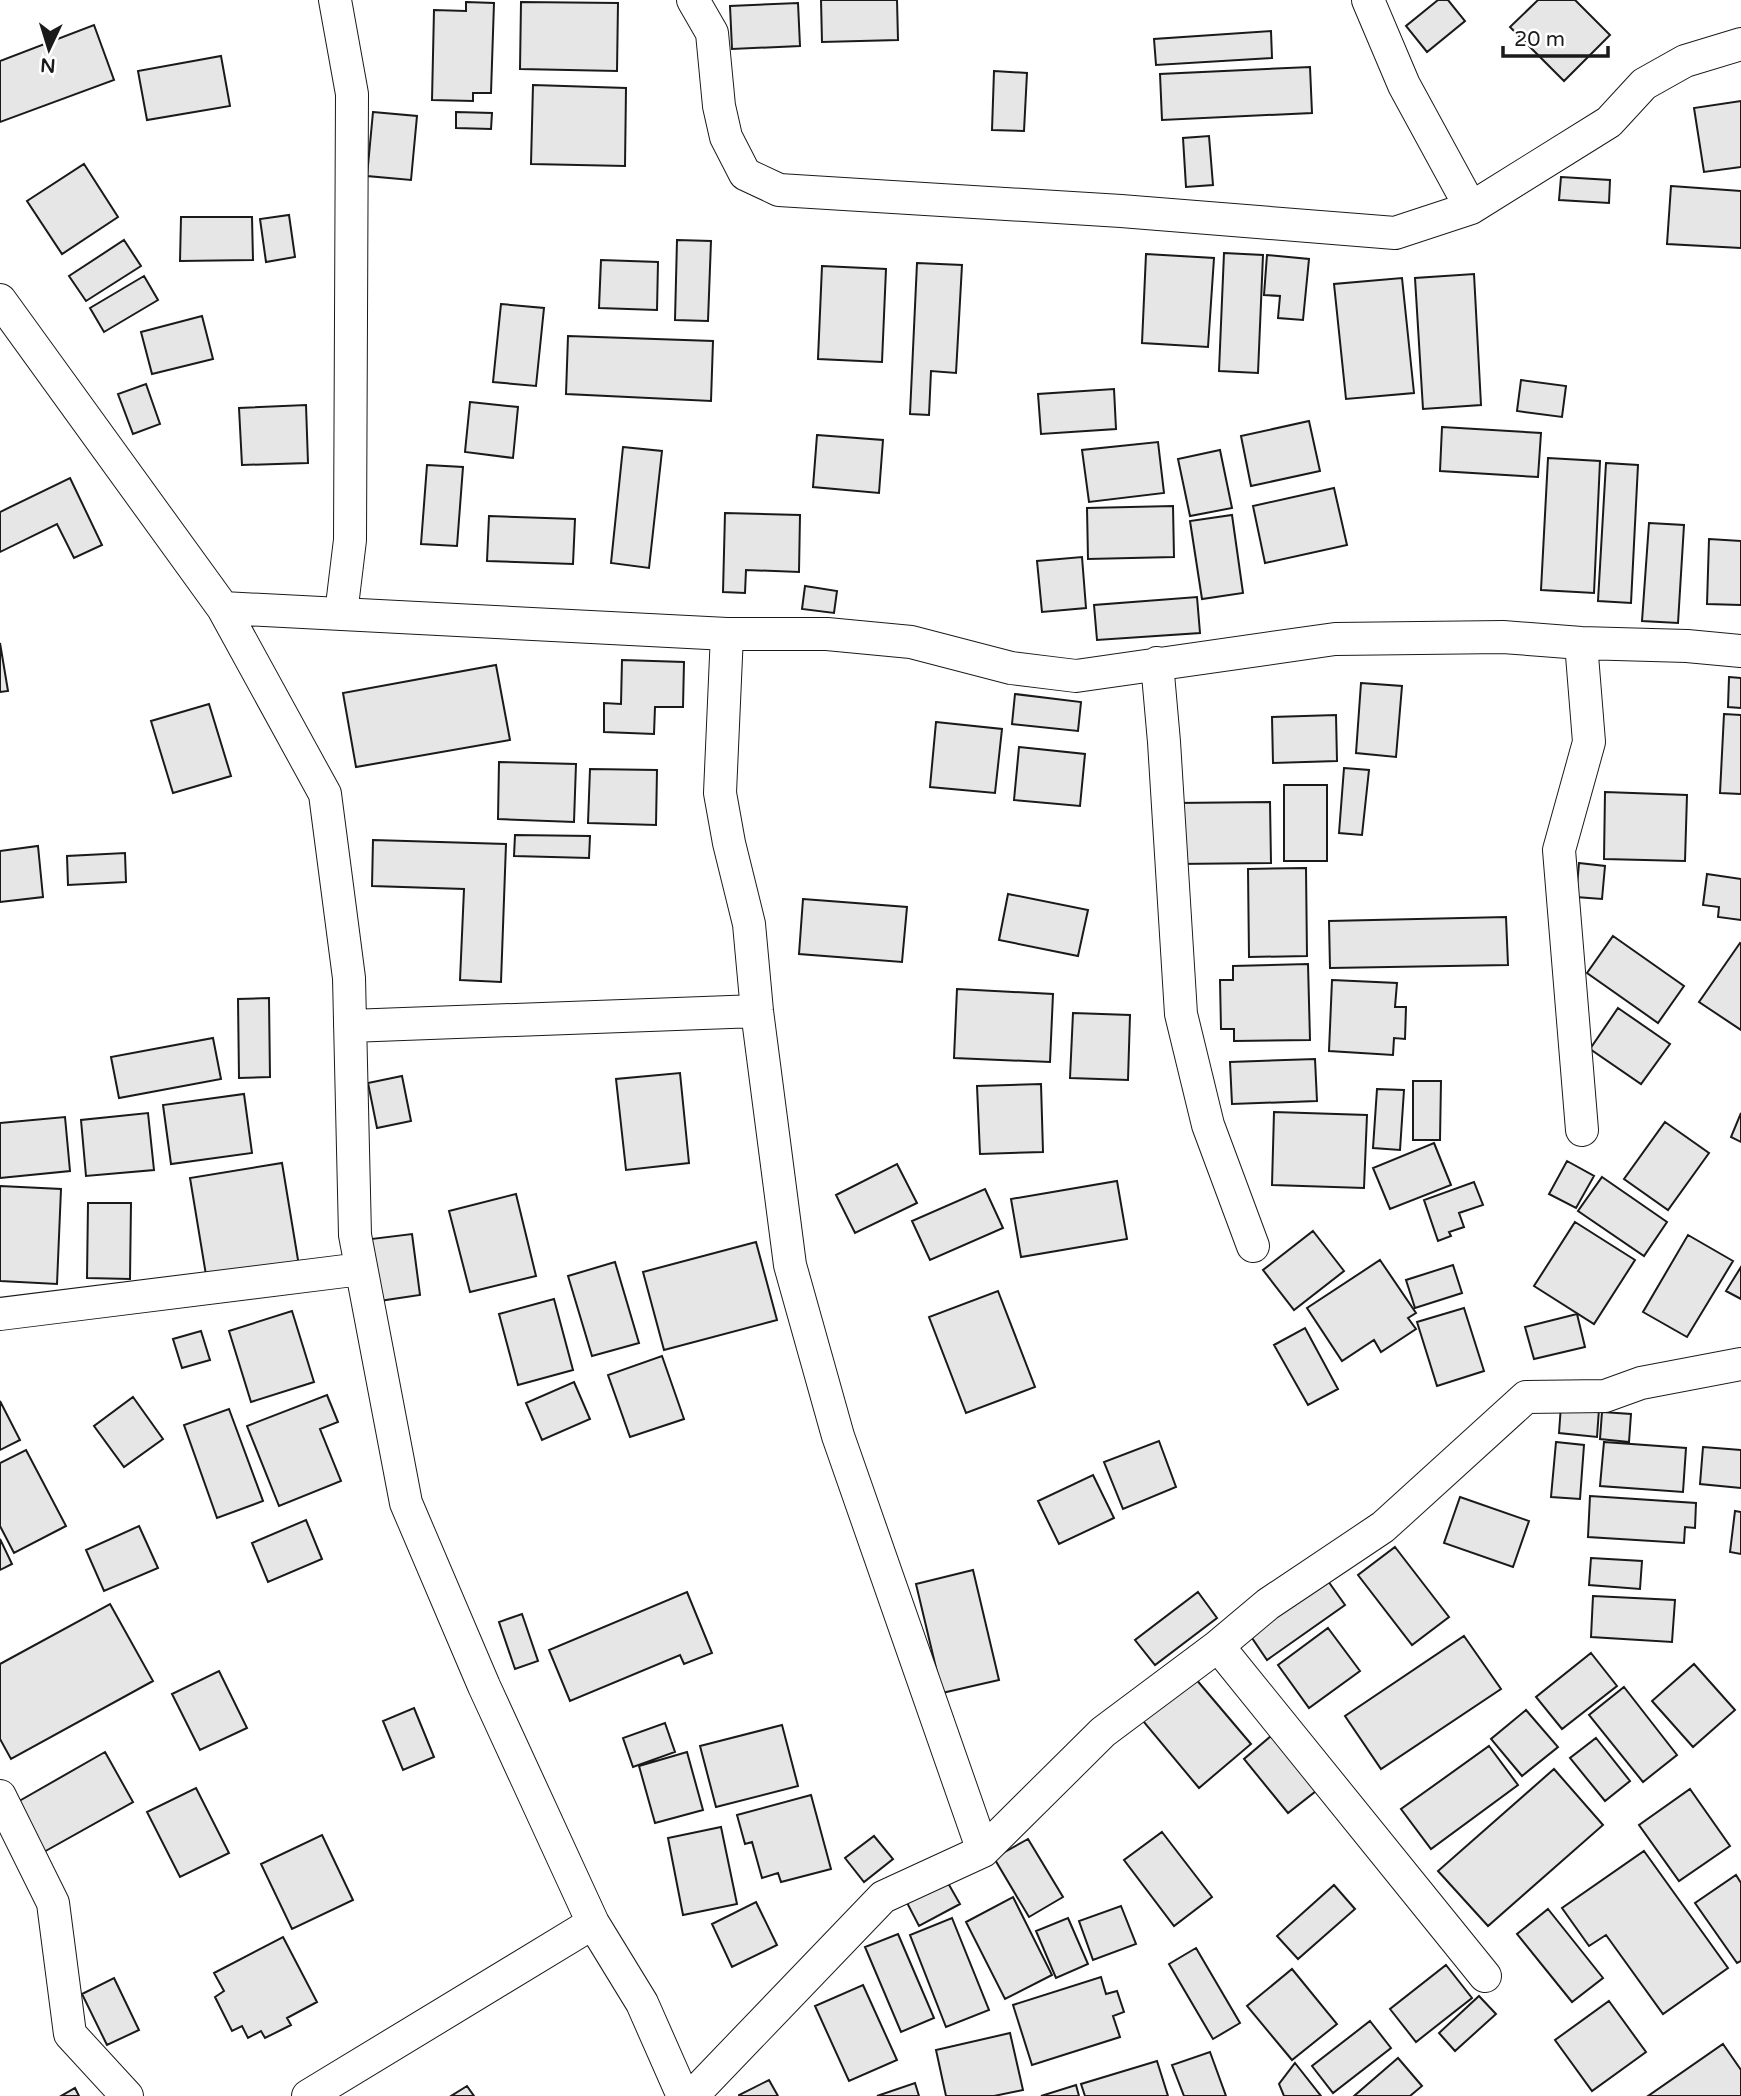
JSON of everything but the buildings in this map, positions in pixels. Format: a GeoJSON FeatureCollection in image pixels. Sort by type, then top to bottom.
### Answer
{"type":"FeatureCollection","features":[{"type":"Feature","properties":{"kind":"street"},"geometry":{"type":"LineString","coordinates":[[335,0],[352,94],[350,540],[341,614]]}},
{"type":"Feature","properties":{"kind":"street"},"geometry":{"type":"LineString","coordinates":[[693,0],[712,33],[719,106],[726,137],[746,174],[779,190],[1121,211],[1395,233],[1471,208],[1609,122],[1644,84],[1685,61],[1741,44]]}},
{"type":"Feature","properties":{"kind":"street"},"geometry":{"type":"LineString","coordinates":[[1368,0],[1404,85],[1471,208]]}},
{"type":"Feature","properties":{"kind":"street"},"geometry":{"type":"LineString","coordinates":[[0,300],[223,608],[325,794],[349,978],[355,1235],[406,1503],[484,1686],[593,1923],[642,2003],[683,2096]]}},
{"type":"Feature","properties":{"kind":"street"},"geometry":{"type":"LineString","coordinates":[[223,608],[727,634],[827,634],[911,642],[1011,668],[1076,676],[1335,639],[1503,637],[1741,651]]}},
{"type":"Feature","properties":{"kind":"street"},"geometry":{"type":"LineString","coordinates":[[727,634],[720,793],[729,843],[750,924],[757,1011],[790,1265],[838,1436],[983,1851]]}},
{"type":"Feature","properties":{"kind":"street"},"geometry":{"type":"LineString","coordinates":[[1581,643],[1589,742],[1559,850],[1582,1130]]}},
{"type":"Feature","properties":{"kind":"street"},"geometry":{"type":"LineString","coordinates":[[1157,663],[1181,1014],[1208,1125],[1253,1246]]}},
{"type":"Feature","properties":{"kind":"street"},"geometry":{"type":"LineString","coordinates":[[351,1026],[757,1011]]}},
{"type":"Feature","properties":{"kind":"street"},"geometry":{"type":"LineString","coordinates":[[0,1314],[361,1269]]}},
{"type":"Feature","properties":{"kind":"street"},"geometry":{"type":"LineString","coordinates":[[692,2096],[883,1897],[983,1851],[1103,1732],[1218,1646],[1268,1604],[1383,1527],[1526,1397],[1605,1396],[1641,1383],[1741,1364]]}},
{"type":"Feature","properties":{"kind":"street"},"geometry":{"type":"LineString","coordinates":[[1218,1646],[1485,1976]]}},
{"type":"Feature","properties":{"kind":"street"},"geometry":{"type":"LineString","coordinates":[[0,1796],[53,1903],[70,2034],[127,2096]]}},
{"type":"Feature","properties":{"kind":"street"},"geometry":{"type":"LineString","coordinates":[[309,2096],[593,1923]]}}]}
